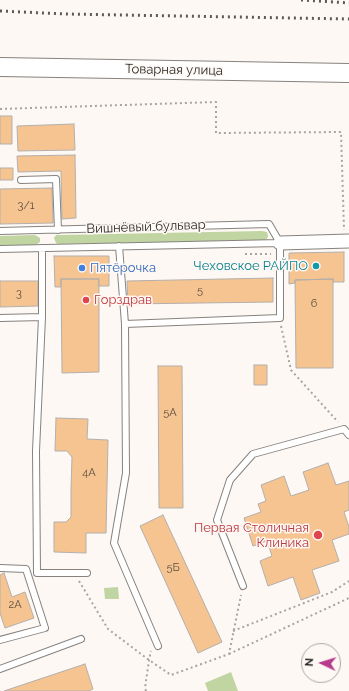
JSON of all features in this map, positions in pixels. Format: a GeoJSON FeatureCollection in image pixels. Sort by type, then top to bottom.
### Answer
{"type":"FeatureCollection","features":[{"type":"Feature","properties":{"kind":"street","name":"Товарная улица"},"geometry":{"type":"LineString","coordinates":[[0,67],[349,73]]}},
{"type":"Feature","properties":{"kind":"street","name":"Вишнёвый бульвар"},"geometry":{"type":"LineString","coordinates":[[280,243],[347,241]]}},
{"type":"Feature","properties":{"kind":"lane"},"geometry":{"type":"LineString","coordinates":[[21,180],[56,179],[58,230]]}},
{"type":"Feature","properties":{"kind":"lane","name":"Вишнёвый бульвар"},"geometry":{"type":"LineString","coordinates":[[0,231],[269,224],[280,243],[0,249]]}},
{"type":"Feature","properties":{"kind":"lane"},"geometry":{"type":"LineString","coordinates":[[125,324],[280,318],[280,243]]}},
{"type":"Feature","properties":{"kind":"lane"},"geometry":{"type":"LineString","coordinates":[[119,246],[125,324],[126,473],[114,543],[158,646]]}},
{"type":"Feature","properties":{"kind":"lane"},"geometry":{"type":"LineString","coordinates":[[42,248],[42,317],[36,451],[37,573],[87,574]]}},
{"type":"Feature","properties":{"kind":"lane"},"geometry":{"type":"LineString","coordinates":[[0,318],[42,317]]}},
{"type":"Feature","properties":{"kind":"lane"},"geometry":{"type":"LineString","coordinates":[[243,586],[217,520],[230,480],[253,454],[344,429],[349,435]]}},
{"type":"Feature","properties":{"kind":"lane"},"geometry":{"type":"LineString","coordinates":[[0,568],[26,569],[46,628],[0,640]]}},
{"type":"Feature","properties":{"kind":"lane"},"geometry":{"type":"LineString","coordinates":[[0,669],[81,639]]}},
{"type":"Feature","properties":{"kind":"path"},"geometry":{"type":"LineString","coordinates":[[0,109],[216,102],[216,133],[341,132],[347,241]]}},
{"type":"Feature","properties":{"kind":"path"},"geometry":{"type":"LineString","coordinates":[[280,318],[291,370],[344,429]]}},
{"type":"Feature","properties":{"kind":"path"},"geometry":{"type":"LineString","coordinates":[[74,573],[108,629],[171,675],[229,654],[349,598]]}},
{"type":"Feature","properties":{"kind":"path"},"geometry":{"type":"LineString","coordinates":[[233,631],[332,592],[349,581]]}},
{"type":"Feature","properties":{"kind":"path"},"geometry":{"type":"LineString","coordinates":[[229,654],[243,586]]}},
{"type":"Feature","properties":{"kind":"path"},"geometry":{"type":"LineString","coordinates":[[146,691],[145,688],[149,660],[155,639]]}},
{"type":"Feature","properties":{"kind":"green space"},"geometry":{"type":"Polygon","coordinates":[[[267,232],[267,239],[58,244],[54,238],[56,235],[267,232]]]}},
{"type":"Feature","properties":{"kind":"green space"},"geometry":{"type":"Polygon","coordinates":[[[35,235],[40,238],[40,242],[36,245],[0,245],[0,236],[35,235]]]}},
{"type":"Feature","properties":{"kind":"green space"},"geometry":{"type":"Polygon","coordinates":[[[118,587],[119,599],[105,599],[104,588],[118,587]]]}},
{"type":"Feature","properties":{"kind":"green space"},"geometry":{"type":"Polygon","coordinates":[[[231,672],[238,691],[208,691],[205,683],[231,672]]]}},
{"type":"Feature","properties":{"kind":"building"},"geometry":{"type":"Polygon","coordinates":[[[0,116],[12,116],[12,144],[0,144],[0,116]]]}},
{"type":"Feature","properties":{"kind":"building"},"geometry":{"type":"Polygon","coordinates":[[[74,124],[75,150],[18,151],[17,126],[74,124]]]}},
{"type":"Feature","properties":{"kind":"building"},"geometry":{"type":"Polygon","coordinates":[[[75,155],[76,218],[62,219],[61,171],[18,172],[17,156],[75,155]]]}},
{"type":"Feature","properties":{"kind":"building"},"geometry":{"type":"Polygon","coordinates":[[[0,168],[13,168],[13,180],[0,180],[0,168]]]}},
{"type":"Feature","properties":{"kind":"building"},"geometry":{"type":"Polygon","coordinates":[[[52,188],[53,223],[0,224],[0,189],[52,188]]]}},
{"type":"Feature","properties":{"kind":"building","name":"Чеховское РАЙПО"},"geometry":{"type":"Polygon","coordinates":[[[344,252],[344,282],[333,282],[333,279],[295,280],[295,283],[289,284],[289,253],[344,252]]]}},
{"type":"Feature","properties":{"kind":"building","name":"Пятёрочка"},"geometry":{"type":"Polygon","coordinates":[[[54,256],[109,256],[109,286],[98,286],[99,279],[61,279],[61,287],[55,287],[54,256]]]}},
{"type":"Feature","properties":{"kind":"building"},"geometry":{"type":"Polygon","coordinates":[[[273,278],[273,302],[128,304],[127,281],[273,278]]]}},
{"type":"Feature","properties":{"kind":"building"},"geometry":{"type":"Polygon","coordinates":[[[61,279],[99,279],[99,372],[62,373],[61,279]]]}},
{"type":"Feature","properties":{"kind":"building"},"geometry":{"type":"Polygon","coordinates":[[[333,279],[333,368],[296,368],[295,280],[333,279]]]}},
{"type":"Feature","properties":{"kind":"building"},"geometry":{"type":"Polygon","coordinates":[[[0,281],[38,281],[38,306],[0,307],[0,281]]]}},
{"type":"Feature","properties":{"kind":"building"},"geometry":{"type":"Polygon","coordinates":[[[254,365],[267,365],[267,385],[254,385],[254,365]]]}},
{"type":"Feature","properties":{"kind":"building"},"geometry":{"type":"Polygon","coordinates":[[[158,366],[182,366],[183,508],[159,508],[158,366]]]}},
{"type":"Feature","properties":{"kind":"building"},"geometry":{"type":"Polygon","coordinates":[[[56,418],[88,419],[87,439],[108,440],[106,533],[86,533],[86,553],[54,552],[54,522],[66,522],[71,517],[72,457],[67,451],[55,451],[56,418]]]}},
{"type":"Feature","properties":{"kind":"building"},"geometry":{"type":"Polygon","coordinates":[[[328,463],[336,485],[349,481],[349,510],[344,512],[349,527],[349,534],[332,540],[339,561],[312,570],[320,593],[301,600],[293,577],[268,586],[260,561],[272,556],[267,541],[253,546],[244,518],[261,512],[258,504],[266,501],[261,485],[284,476],[291,496],[309,490],[303,472],[328,463]]]}},
{"type":"Feature","properties":{"kind":"building"},"geometry":{"type":"Polygon","coordinates":[[[163,515],[222,642],[198,653],[140,526],[163,515]]]}},
{"type":"Feature","properties":{"kind":"building"},"geometry":{"type":"Polygon","coordinates":[[[4,573],[12,597],[25,592],[34,618],[5,628],[0,613],[0,575],[4,573]]]}},
{"type":"Feature","properties":{"kind":"building"},"geometry":{"type":"Polygon","coordinates":[[[85,664],[93,689],[89,691],[4,691],[85,664]]]}},
{"type":"Feature","properties":{"kind":"railway"},"geometry":{"type":"LineString","coordinates":[[301,0],[349,3]]}},
{"type":"Feature","properties":{"kind":"railway"},"geometry":{"type":"LineString","coordinates":[[0,11],[66,14],[349,19]]}},
{"type":"Feature","properties":{"kind":"place","name":"Чеховское РАЙПО"},"geometry":{"type":"Point","coordinates":[316,266]}},
{"type":"Feature","properties":{"kind":"place","name":"Пятёрочка"},"geometry":{"type":"Point","coordinates":[82,268]}},
{"type":"Feature","properties":{"kind":"place","name":"Горздрав"},"geometry":{"type":"Point","coordinates":[86,300]}},
{"type":"Feature","properties":{"kind":"place","name":"Первая Столичная Клиника"},"geometry":{"type":"Point","coordinates":[318,535]}}]}
